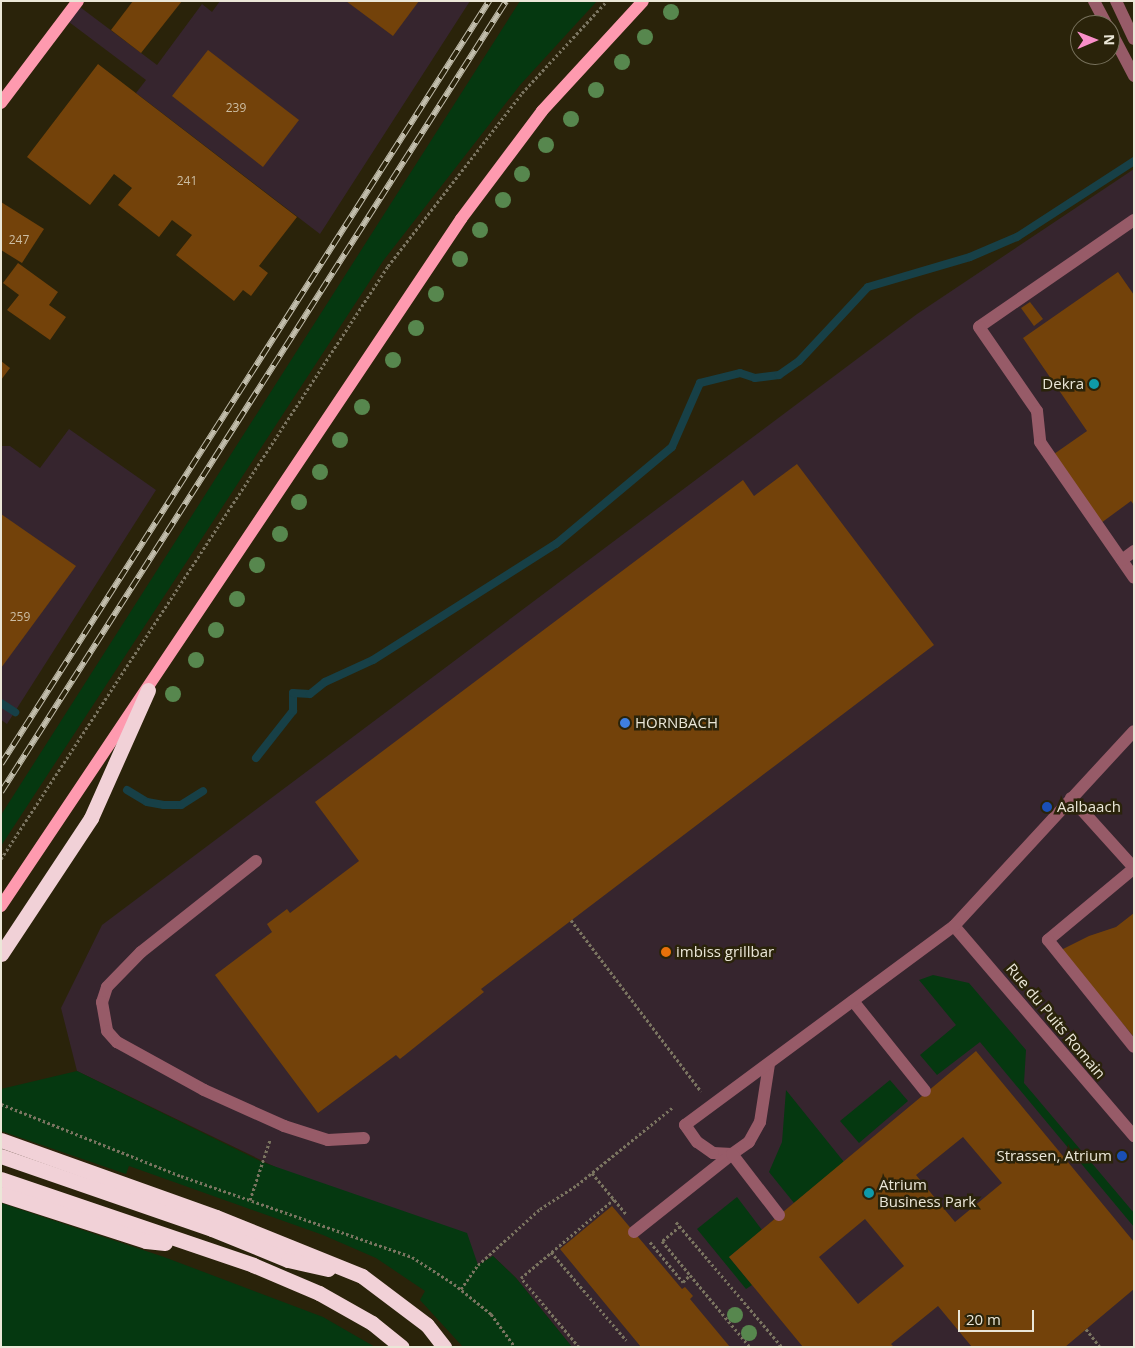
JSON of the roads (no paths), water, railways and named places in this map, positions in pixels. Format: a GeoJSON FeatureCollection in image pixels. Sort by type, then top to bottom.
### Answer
{"type":"FeatureCollection","features":[{"type":"Feature","properties":{"kind":"highway"},"geometry":{"type":"LineString","coordinates":[[1,954],[90,818],[148,690]]}},
{"type":"Feature","properties":{"kind":"highway"},"geometry":{"type":"LineString","coordinates":[[1,1140],[241,1227],[362,1276],[427,1324],[444,1347]]}},
{"type":"Feature","properties":{"kind":"highway"},"geometry":{"type":"LineString","coordinates":[[1,1156],[212,1229],[288,1260],[362,1276]]}},
{"type":"Feature","properties":{"kind":"highway"},"geometry":{"type":"LineString","coordinates":[[1,1179],[253,1266],[319,1293],[372,1323],[402,1347]]}},
{"type":"Feature","properties":{"kind":"highway"},"geometry":{"type":"LineString","coordinates":[[1,1194],[146,1241],[194,1246]]}},
{"type":"Feature","properties":{"kind":"main road"},"geometry":{"type":"LineString","coordinates":[[1,103],[78,1]]}},
{"type":"Feature","properties":{"kind":"main road"},"geometry":{"type":"LineString","coordinates":[[1,906],[148,690],[462,219],[542,111],[643,1]]}},
{"type":"Feature","properties":{"kind":"street"},"geometry":{"type":"LineString","coordinates":[[1094,1],[1102,15]]}},
{"type":"Feature","properties":{"kind":"street"},"geometry":{"type":"LineString","coordinates":[[1116,1],[1134,39]]}},
{"type":"Feature","properties":{"kind":"street"},"geometry":{"type":"LineString","coordinates":[[1120,49],[1134,76]]}},
{"type":"Feature","properties":{"kind":"street"},"geometry":{"type":"LineString","coordinates":[[1134,220],[979,327],[1037,411],[1040,442],[1134,578]]}},
{"type":"Feature","properties":{"kind":"street"},"geometry":{"type":"LineString","coordinates":[[1122,560],[1134,552]]}},
{"type":"Feature","properties":{"kind":"street"},"geometry":{"type":"LineString","coordinates":[[779,1215],[732,1154],[713,1153],[697,1142],[685,1125],[954,926],[1134,731]]}},
{"type":"Feature","properties":{"kind":"street"},"geometry":{"type":"LineString","coordinates":[[1071,798],[1133,868],[1048,940],[1134,1047]]}},
{"type":"Feature","properties":{"kind":"street"},"geometry":{"type":"LineString","coordinates":[[256,861],[141,952],[107,987],[102,1002],[102,1017],[107,1031],[117,1042],[204,1090],[276,1122],[328,1140],[364,1138]]}},
{"type":"Feature","properties":{"kind":"street","name":"Rue du Puits Romain"},"geometry":{"type":"LineString","coordinates":[[954,926],[1134,1136]]}},
{"type":"Feature","properties":{"kind":"street"},"geometry":{"type":"LineString","coordinates":[[853,1001],[924,1091]]}},
{"type":"Feature","properties":{"kind":"street"},"geometry":{"type":"LineString","coordinates":[[637,1230],[749,1142],[760,1122],[769,1064]]}},
{"type":"Feature","properties":{"kind":"waterway"},"geometry":{"type":"LineString","coordinates":[[256,758],[293,711],[293,693],[310,694],[325,682],[373,660],[556,544],[672,447],[700,383],[740,373],[755,378],[779,375],[799,361],[868,287],[970,257],[1017,237],[1134,161]]}},
{"type":"Feature","properties":{"kind":"waterway"},"geometry":{"type":"LineString","coordinates":[[1,703],[15,712]]}},
{"type":"Feature","properties":{"kind":"waterway"},"geometry":{"type":"LineString","coordinates":[[127,790],[147,802],[164,805],[181,805],[203,791]]}},
{"type":"Feature","properties":{"kind":"railway"},"geometry":{"type":"LineString","coordinates":[[1,764],[489,1]]}},
{"type":"Feature","properties":{"kind":"railway"},"geometry":{"type":"LineString","coordinates":[[1,792],[506,1]]}},
{"type":"Feature","properties":{"kind":"place","name":"Dekra"},"geometry":{"type":"Point","coordinates":[1094,384]}},
{"type":"Feature","properties":{"kind":"place","name":"HORNBACH"},"geometry":{"type":"Point","coordinates":[625,723]}},
{"type":"Feature","properties":{"kind":"place","name":"Aalbaach"},"geometry":{"type":"Point","coordinates":[1047,807]}},
{"type":"Feature","properties":{"kind":"place","name":"imbiss grillbar"},"geometry":{"type":"Point","coordinates":[666,952]}},
{"type":"Feature","properties":{"kind":"place","name":"Strassen, Atrium"},"geometry":{"type":"Point","coordinates":[1122,1156]}},
{"type":"Feature","properties":{"kind":"place","name":"Atrium Business Park"},"geometry":{"type":"Point","coordinates":[869,1193]}}]}
